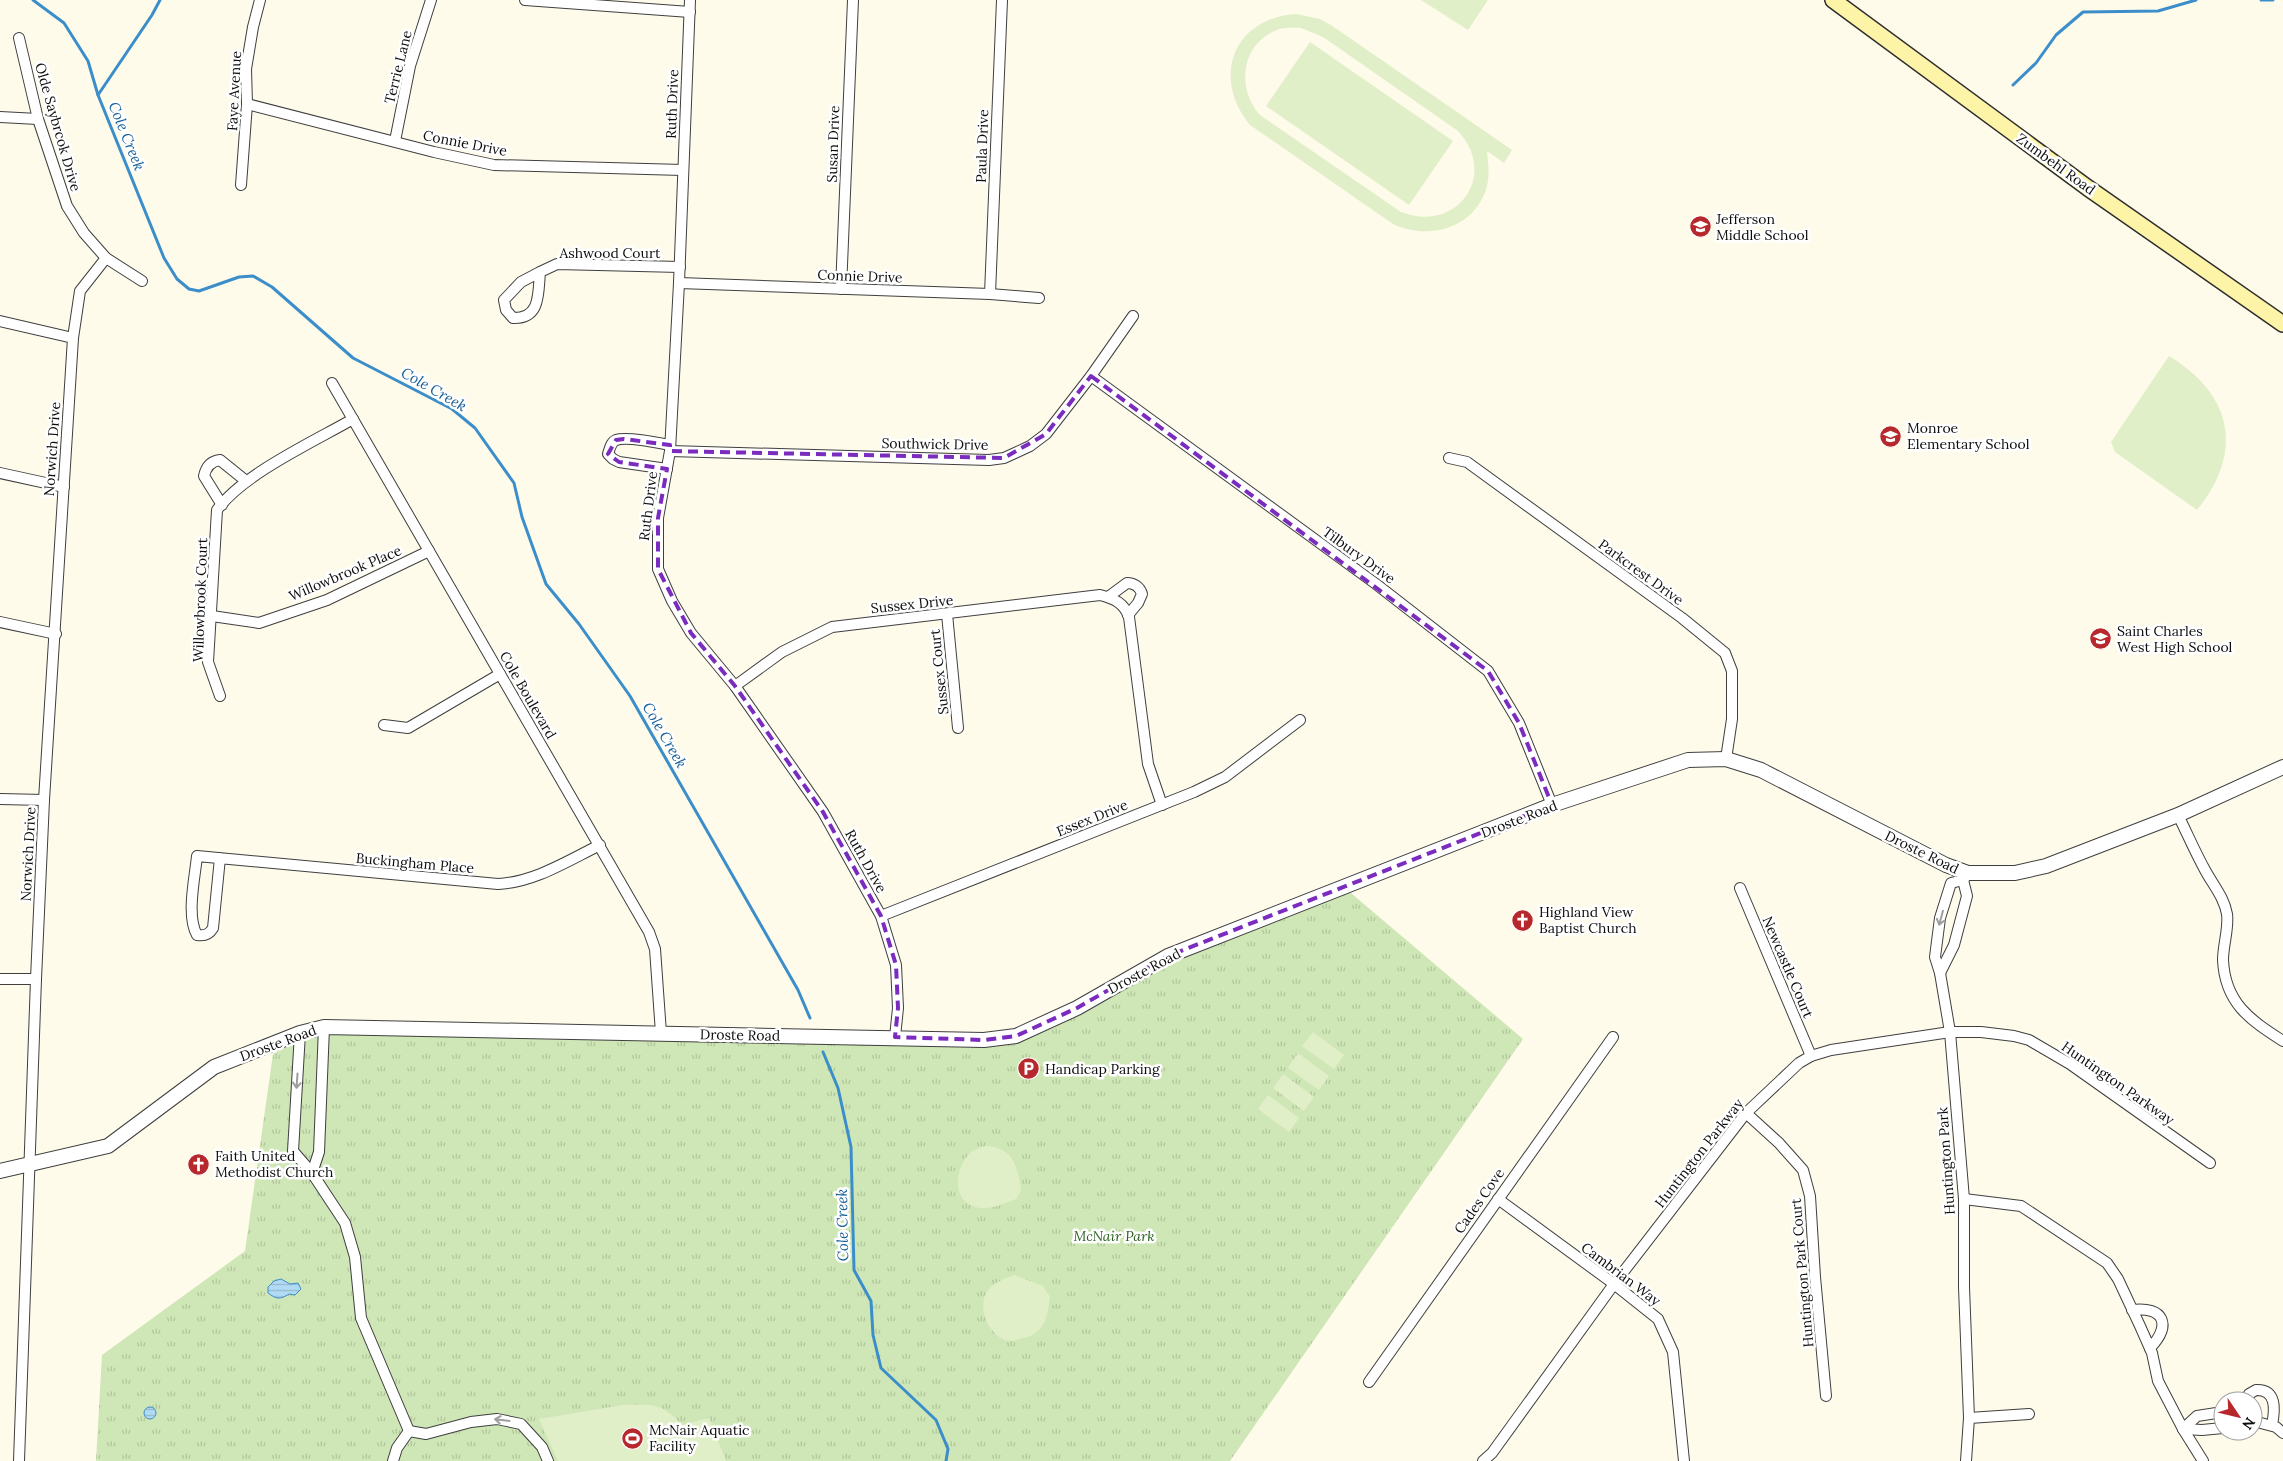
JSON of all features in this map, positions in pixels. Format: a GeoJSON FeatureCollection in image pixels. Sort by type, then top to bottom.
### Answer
{"type":"FeatureCollection","features":[{"type":"Feature","properties":{"kind":"main road","name":"Zumbehl Road"},"geometry":{"type":"LineString","coordinates":[[1834,0],[2088,188],[2283,324]]}},
{"type":"Feature","properties":{"kind":"street","name":"Faye Avenue"},"geometry":{"type":"LineString","coordinates":[[241,185],[247,104],[246,69],[260,0]]}},
{"type":"Feature","properties":{"kind":"street","name":"Terrie Lane"},"geometry":{"type":"LineString","coordinates":[[395,142],[410,66],[431,0]]}},
{"type":"Feature","properties":{"kind":"street"},"geometry":{"type":"LineString","coordinates":[[525,0],[690,12]]}},
{"type":"Feature","properties":{"kind":"street","name":"Ruth Drive"},"geometry":{"type":"LineString","coordinates":[[690,0],[680,268],[670,448],[658,518],[658,569],[672,601],[690,633],[735,686],[823,812],[881,916],[896,965],[898,1008],[895,1037]]}},
{"type":"Feature","properties":{"kind":"street","name":"Susan Drive"},"geometry":{"type":"LineString","coordinates":[[841,289],[853,0]]}},
{"type":"Feature","properties":{"kind":"street","name":"Paula Drive"},"geometry":{"type":"LineString","coordinates":[[990,294],[1002,0]]}},
{"type":"Feature","properties":{"kind":"street","name":"Olde Saybrcok Drive"},"geometry":{"type":"LineString","coordinates":[[19,38],[38,119],[67,206],[84,233],[106,258],[142,281]]}},
{"type":"Feature","properties":{"kind":"street","name":"Connie Drive"},"geometry":{"type":"LineString","coordinates":[[247,104],[494,166],[683,170]]}},
{"type":"Feature","properties":{"kind":"street"},"geometry":{"type":"LineString","coordinates":[[0,117],[38,119]]}},
{"type":"Feature","properties":{"kind":"street","name":"Norwich Drive"},"geometry":{"type":"LineString","coordinates":[[19,1461],[44,800],[56,634],[73,338],[80,292],[106,258]]}},
{"type":"Feature","properties":{"kind":"street","name":"Ashwood Court"},"geometry":{"type":"LineString","coordinates":[[540,272],[536,305],[526,316],[513,318],[506,310],[504,300],[521,282],[540,272],[558,264],[680,268]]}},
{"type":"Feature","properties":{"kind":"street","name":"Connie Drive"},"geometry":{"type":"LineString","coordinates":[[679,283],[990,294],[1039,298]]}},
{"type":"Feature","properties":{"kind":"street","name":"Southwick Drive"},"geometry":{"type":"LineString","coordinates":[[667,469],[619,462],[608,454],[611,445],[616,440],[624,439],[670,448],[989,460],[1004,458],[1030,446],[1046,434],[1091,376],[1133,316]]}},
{"type":"Feature","properties":{"kind":"street"},"geometry":{"type":"LineString","coordinates":[[0,321],[73,338]]}},
{"type":"Feature","properties":{"kind":"street","name":"Tilbury Drive"},"geometry":{"type":"LineString","coordinates":[[1091,376],[1368,579],[1488,671],[1519,723],[1552,805]]}},
{"type":"Feature","properties":{"kind":"street","name":"Cole Boulevard"},"geometry":{"type":"LineString","coordinates":[[332,383],[600,845],[653,941],[661,1033]]}},
{"type":"Feature","properties":{"kind":"street"},"geometry":{"type":"LineString","coordinates":[[246,481],[220,460],[214,460],[210,464],[204,476],[222,505],[246,481],[353,419]]}},
{"type":"Feature","properties":{"kind":"street","name":"Parkcrest Drive"},"geometry":{"type":"LineString","coordinates":[[1450,458],[1467,462],[1689,624],[1725,654],[1732,675],[1732,719],[1726,759]]}},
{"type":"Feature","properties":{"kind":"street"},"geometry":{"type":"LineString","coordinates":[[0,473],[64,486]]}},
{"type":"Feature","properties":{"kind":"street","name":"Willowbrook Court"},"geometry":{"type":"LineString","coordinates":[[220,696],[208,662],[217,510],[222,505]]}},
{"type":"Feature","properties":{"kind":"street","name":"Willowbrook Place"},"geometry":{"type":"LineString","coordinates":[[212,616],[259,623],[327,600],[429,551]]}},
{"type":"Feature","properties":{"kind":"street"},"geometry":{"type":"LineString","coordinates":[[1108,597],[1127,583],[1132,583],[1141,589],[1142,594],[1138,603],[1128,615]]}},
{"type":"Feature","properties":{"kind":"street","name":"Sussex Drive"},"geometry":{"type":"LineString","coordinates":[[735,686],[782,652],[832,627],[1100,595],[1108,597]]}},
{"type":"Feature","properties":{"kind":"street"},"geometry":{"type":"LineString","coordinates":[[1108,597],[1120,602],[1128,615],[1148,764],[1162,805]]}},
{"type":"Feature","properties":{"kind":"street","name":"Sussex Court"},"geometry":{"type":"LineString","coordinates":[[946,614],[958,728]]}},
{"type":"Feature","properties":{"kind":"street"},"geometry":{"type":"LineString","coordinates":[[0,622],[56,634]]}},
{"type":"Feature","properties":{"kind":"street"},"geometry":{"type":"LineString","coordinates":[[384,725],[408,728],[500,674]]}},
{"type":"Feature","properties":{"kind":"street","name":"Essex Drive"},"geometry":{"type":"LineString","coordinates":[[881,916],[1162,805],[1225,776],[1300,720]]}},
{"type":"Feature","properties":{"kind":"street","name":"Droste Road"},"geometry":{"type":"LineString","coordinates":[[0,1171],[108,1146],[214,1067],[300,1032],[324,1027],[984,1040],[1016,1036],[1076,1008],[1168,956],[1552,805],[1688,760],[1726,759],[1760,770],[1946,865],[1965,877],[2015,873],[2046,866],[2178,815],[2283,767]]}},
{"type":"Feature","properties":{"kind":"street"},"geometry":{"type":"LineString","coordinates":[[0,799],[44,800]]}},
{"type":"Feature","properties":{"kind":"street"},"geometry":{"type":"LineString","coordinates":[[2178,815],[2206,871],[2221,895],[2227,916],[2223,960],[2226,984],[2236,1003],[2252,1021],[2283,1041]]}},
{"type":"Feature","properties":{"kind":"street","name":"Buckingham Place"},"geometry":{"type":"LineString","coordinates":[[220,858],[213,928],[211,932],[203,936],[197,935],[192,926],[192,912],[197,856],[220,858],[498,884],[515,883],[537,876],[600,845]]}},
{"type":"Feature","properties":{"kind":"street"},"geometry":{"type":"LineString","coordinates":[[1940,973],[1954,945],[1967,896],[1965,877]]}},
{"type":"Feature","properties":{"kind":"street","name":"Huntington Park"},"geometry":{"type":"LineString","coordinates":[[1965,877],[1952,883],[1940,918],[1935,957],[1940,973],[1950,1032],[1964,1199],[1964,1287],[1969,1418],[1966,1461]]}},
{"type":"Feature","properties":{"kind":"street","name":"Newcastle Court"},"geometry":{"type":"LineString","coordinates":[[1740,888],[1811,1056]]}},
{"type":"Feature","properties":{"kind":"street"},"geometry":{"type":"LineString","coordinates":[[0,979],[36,979]]}},
{"type":"Feature","properties":{"kind":"street"},"geometry":{"type":"LineString","coordinates":[[312,1173],[319,1152],[324,1027]]}},
{"type":"Feature","properties":{"kind":"street"},"geometry":{"type":"LineString","coordinates":[[300,1032],[293,1151],[312,1173],[344,1222],[355,1257],[361,1318],[409,1431]]}},
{"type":"Feature","properties":{"kind":"street","name":"Huntington Parkway"},"geometry":{"type":"LineString","coordinates":[[1483,1461],[1492,1452],[1614,1284],[1746,1113],[1800,1062],[1811,1056],[1832,1050],[1950,1032],[1981,1032],[2029,1040],[2070,1064],[2210,1163]]}},
{"type":"Feature","properties":{"kind":"street","name":"Cades Cove"},"geometry":{"type":"LineString","coordinates":[[1369,1382],[1613,1037]]}},
{"type":"Feature","properties":{"kind":"street","name":"Huntington Park Court"},"geometry":{"type":"LineString","coordinates":[[1746,1113],[1779,1143],[1803,1170],[1810,1196],[1826,1396]]}},
{"type":"Feature","properties":{"kind":"street","name":"Cambrian Way"},"geometry":{"type":"LineString","coordinates":[[1498,1199],[1614,1284],[1658,1319],[1673,1352],[1684,1461]]}},
{"type":"Feature","properties":{"kind":"street"},"geometry":{"type":"LineString","coordinates":[[1964,1199],[2021,1206],[2107,1263],[2118,1279],[2150,1348],[2158,1381],[2183,1429],[2203,1461]]}},
{"type":"Feature","properties":{"kind":"street"},"geometry":{"type":"LineString","coordinates":[[2132,1310],[2143,1308],[2155,1312],[2162,1321],[2163,1328],[2159,1338],[2150,1348]]}},
{"type":"Feature","properties":{"kind":"street"},"geometry":{"type":"LineString","coordinates":[[2263,1391],[2268,1392],[2272,1397],[2274,1412],[2272,1425]]}},
{"type":"Feature","properties":{"kind":"street"},"geometry":{"type":"LineString","coordinates":[[1969,1418],[2028,1414]]}},
{"type":"Feature","properties":{"kind":"street"},"geometry":{"type":"LineString","coordinates":[[2183,1429],[2197,1416],[2213,1414]]}},
{"type":"Feature","properties":{"kind":"street"},"geometry":{"type":"LineString","coordinates":[[409,1431],[426,1434],[470,1422],[497,1419],[521,1424],[542,1447],[548,1461]]}},
{"type":"Feature","properties":{"kind":"street"},"geometry":{"type":"LineString","coordinates":[[2263,1423],[2272,1425],[2283,1433]]}},
{"type":"Feature","properties":{"kind":"street"},"geometry":{"type":"LineString","coordinates":[[2183,1429],[2213,1429]]}},
{"type":"Feature","properties":{"kind":"street"},"geometry":{"type":"LineString","coordinates":[[393,1461],[397,1448],[409,1431]]}},
{"type":"Feature","properties":{"kind":"highlighted area"},"geometry":{"type":"Polygon","coordinates":[[[1091,376],[1488,671],[1519,723],[1552,805],[1168,956],[1077,1008],[1016,1036],[984,1040],[895,1037],[898,1008],[896,965],[881,916],[823,812],[735,686],[691,633],[658,569],[658,518],[667,469],[619,462],[608,454],[616,440],[624,439],[670,445],[670,451],[1004,458],[1046,434],[1091,376]]]}},
{"type":"Feature","properties":{"kind":"green space"},"geometry":{"type":"Polygon","coordinates":[[[1421,0],[1488,0],[1468,30],[1421,0]]]}},
{"type":"Feature","properties":{"kind":"green space"},"geometry":{"type":"Polygon","coordinates":[[[1296,14],[1320,19],[1331,25],[1512,150],[1504,163],[1487,151],[1489,173],[1487,186],[1473,212],[1462,221],[1436,231],[1407,229],[1393,224],[1250,125],[1238,107],[1232,88],[1231,70],[1235,53],[1243,38],[1257,26],[1274,18],[1296,14]],[[1283,28],[1265,37],[1256,45],[1249,56],[1245,80],[1252,104],[1260,115],[1401,212],[1421,217],[1439,215],[1454,208],[1466,196],[1473,182],[1474,165],[1470,148],[1458,131],[1323,37],[1301,28],[1283,28]]]}},
{"type":"Feature","properties":{"kind":"green space"},"geometry":{"type":"Polygon","coordinates":[[[1310,42],[1453,141],[1409,205],[1266,106],[1310,42]]]}},
{"type":"Feature","properties":{"kind":"green space"},"geometry":{"type":"Polygon","coordinates":[[[2169,356],[2191,371],[2207,388],[2218,407],[2225,426],[2226,446],[2221,467],[2212,488],[2197,510],[2115,452],[2111,442],[2169,356]]]}},
{"type":"Feature","properties":{"kind":"green space","name":"McNair Park"},"geometry":{"type":"Polygon","coordinates":[[[1345,888],[1523,1039],[1230,1461],[96,1461],[102,1355],[245,1251],[273,1054],[310,1030],[1016,1036],[1168,956],[1345,888]]]}},
{"type":"Feature","properties":{"kind":"green space"},"geometry":{"type":"Polygon","coordinates":[[[1313,1032],[1344,1055],[1334,1069],[1302,1046],[1313,1032]]]}},
{"type":"Feature","properties":{"kind":"green space"},"geometry":{"type":"Polygon","coordinates":[[[1298,1053],[1329,1076],[1319,1090],[1288,1068],[1298,1053]]]}},
{"type":"Feature","properties":{"kind":"green space"},"geometry":{"type":"Polygon","coordinates":[[[1283,1074],[1314,1097],[1304,1111],[1273,1088],[1283,1074]]]}},
{"type":"Feature","properties":{"kind":"green space"},"geometry":{"type":"Polygon","coordinates":[[[1268,1095],[1299,1118],[1289,1132],[1258,1109],[1268,1095]]]}},
{"type":"Feature","properties":{"kind":"green space"},"geometry":{"type":"Polygon","coordinates":[[[986,1146],[995,1147],[1008,1154],[1016,1166],[1021,1190],[1016,1199],[995,1207],[982,1208],[972,1206],[960,1195],[958,1178],[964,1161],[969,1154],[986,1146]]]}},
{"type":"Feature","properties":{"kind":"green space"},"geometry":{"type":"Polygon","coordinates":[[[1015,1275],[1043,1286],[1050,1297],[1047,1316],[1036,1333],[1011,1341],[1003,1339],[991,1329],[984,1313],[983,1305],[984,1297],[993,1285],[1015,1275]]]}},
{"type":"Feature","properties":{"kind":"green space","name":"McNair Aquatic Facility"},"geometry":{"type":"Polygon","coordinates":[[[623,1405],[656,1406],[668,1412],[682,1425],[709,1418],[726,1461],[558,1461],[539,1419],[623,1405]]]}},
{"type":"Feature","properties":{"kind":"water"},"geometry":{"type":"Polygon","coordinates":[[[281,1279],[290,1284],[298,1283],[301,1289],[295,1295],[289,1294],[276,1298],[268,1293],[268,1287],[274,1281],[281,1279]]]}},
{"type":"Feature","properties":{"kind":"water"},"geometry":{"type":"Polygon","coordinates":[[[148,1407],[152,1407],[156,1413],[152,1419],[148,1419],[144,1415],[144,1411],[148,1407]]]}},
{"type":"Feature","properties":{"kind":"waterway","name":"Cole Creek"},"geometry":{"type":"LineString","coordinates":[[33,0],[64,23],[88,61],[98,95],[164,258],[177,279],[189,289],[199,291],[239,277],[253,276],[272,287],[353,358],[452,409],[475,428],[514,483],[522,517],[546,584],[579,624],[630,696],[798,990],[810,1018]]}},
{"type":"Feature","properties":{"kind":"waterway"},"geometry":{"type":"LineString","coordinates":[[98,95],[160,0]]}},
{"type":"Feature","properties":{"kind":"waterway"},"geometry":{"type":"LineString","coordinates":[[2013,85],[2036,63],[2056,35],[2083,12],[2158,11],[2196,0]]}},
{"type":"Feature","properties":{"kind":"waterway"},"geometry":{"type":"LineString","coordinates":[[2261,0],[2273,0]]}},
{"type":"Feature","properties":{"kind":"waterway","name":"Cole Creek"},"geometry":{"type":"LineString","coordinates":[[823,1052],[838,1088],[851,1147],[854,1270],[871,1301],[873,1335],[881,1368],[936,1420],[948,1449],[946,1461]]}},
{"type":"Feature","properties":{"kind":"place","name":"Jefferson Middle School"},"geometry":{"type":"Point","coordinates":[1700,227]}},
{"type":"Feature","properties":{"kind":"place","name":"Monroe Elementary School"},"geometry":{"type":"Point","coordinates":[1891,436]}},
{"type":"Feature","properties":{"kind":"place","name":"Saint Charles West High School"},"geometry":{"type":"Point","coordinates":[2101,639]}},
{"type":"Feature","properties":{"kind":"place","name":"Highland View Baptist Church"},"geometry":{"type":"Point","coordinates":[1523,920]}},
{"type":"Feature","properties":{"kind":"place","name":"Handicap Parking"},"geometry":{"type":"Point","coordinates":[1029,1069]}},
{"type":"Feature","properties":{"kind":"place","name":"Faith United Methodist Church"},"geometry":{"type":"Point","coordinates":[199,1164]}},
{"type":"Feature","properties":{"kind":"place","name":"McNair Aquatic Facility"},"geometry":{"type":"Point","coordinates":[633,1438]}}]}
